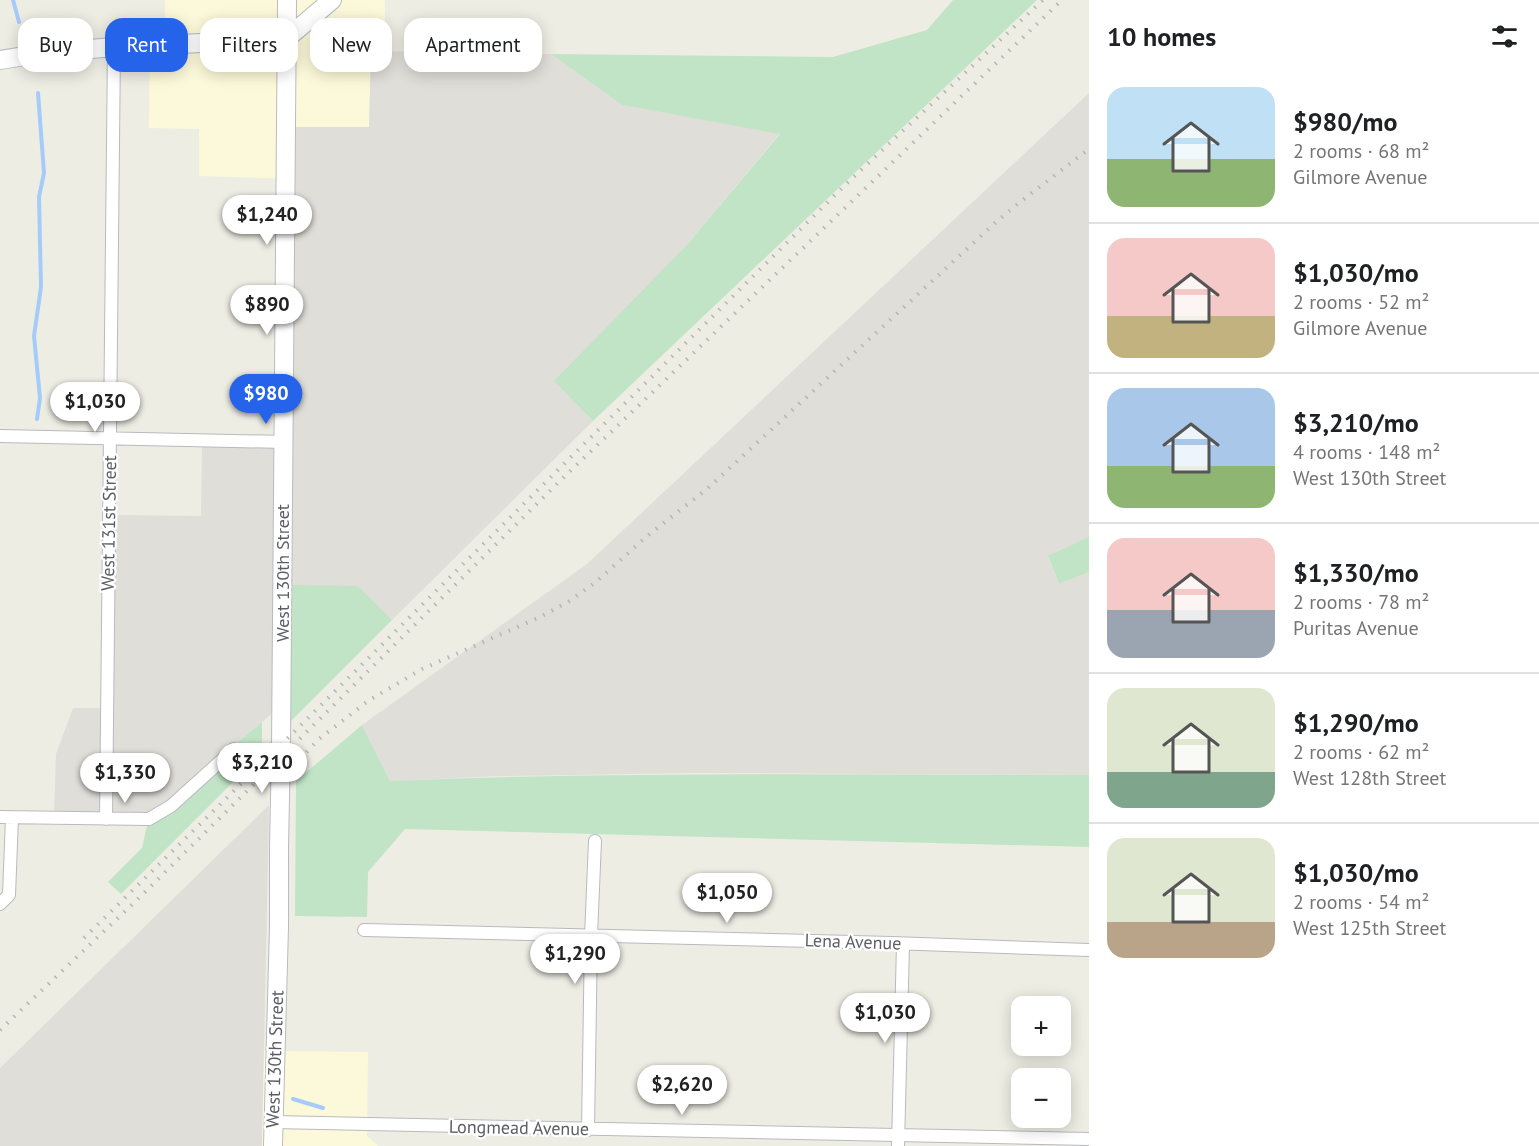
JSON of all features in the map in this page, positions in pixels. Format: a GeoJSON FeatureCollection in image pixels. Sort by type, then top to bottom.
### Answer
{"type":"FeatureCollection","features":[{"type":"Feature","properties":{"kind":"main road","name":"West 130th Street"},"geometry":{"type":"LineString","coordinates":[[287,0],[287,18]]}},
{"type":"Feature","properties":{"kind":"main road"},"geometry":{"type":"LineString","coordinates":[[298,29],[332,0]]}},
{"type":"Feature","properties":{"kind":"main road"},"geometry":{"type":"LineString","coordinates":[[0,60],[43,53],[105,48]]}},
{"type":"Feature","properties":{"kind":"main road","name":"West 130th Street"},"geometry":{"type":"LineString","coordinates":[[273,1146],[279,927],[286,72]]}},
{"type":"Feature","properties":{"kind":"street","name":"West 131st Street"},"geometry":{"type":"LineString","coordinates":[[106,819],[114,72]]}},
{"type":"Feature","properties":{"kind":"street"},"geometry":{"type":"LineString","coordinates":[[0,436],[284,442]]}},
{"type":"Feature","properties":{"kind":"street"},"geometry":{"type":"LineString","coordinates":[[0,904],[9,895],[6,817],[149,819],[171,806],[234,749]]}},
{"type":"Feature","properties":{"kind":"street"},"geometry":{"type":"LineString","coordinates":[[588,1130],[595,841]]}},
{"type":"Feature","properties":{"kind":"street","name":"Lena Avenue"},"geometry":{"type":"LineString","coordinates":[[364,930],[1089,951]]}},
{"type":"Feature","properties":{"kind":"street"},"geometry":{"type":"LineString","coordinates":[[898,1140],[903,944]]}},
{"type":"Feature","properties":{"kind":"street","name":"Longmead Avenue"},"geometry":{"type":"LineString","coordinates":[[274,1122],[898,1140],[1089,1140]]}},
{"type":"Feature","properties":{"kind":"shaded area"},"geometry":{"type":"Polygon","coordinates":[[[165,0],[385,0],[385,18],[310,18],[310,72],[370,72],[369,127],[292,127],[292,179],[199,176],[199,129],[149,128],[150,72],[188,72],[188,18],[165,18],[165,0]]]}},
{"type":"Feature","properties":{"kind":"shaded area"},"geometry":{"type":"Polygon","coordinates":[[[392,51],[404,52],[404,72],[542,72],[542,54],[551,54],[622,105],[780,133],[686,246],[555,382],[593,421],[392,620],[358,586],[287,701],[149,816],[54,814],[56,754],[73,708],[111,708],[113,515],[201,516],[202,445],[290,447],[292,127],[369,127],[370,72],[392,72],[392,51]]]}},
{"type":"Feature","properties":{"kind":"shaded area"},"geometry":{"type":"Polygon","coordinates":[[[1089,93],[1089,537],[1048,557],[1059,584],[1089,572],[1089,775],[693,773],[503,776],[390,781],[362,725],[587,564],[1089,93]]]}},
{"type":"Feature","properties":{"kind":"shaded area"},"geometry":{"type":"Polygon","coordinates":[[[269,805],[262,1146],[0,1146],[0,1068],[269,805]]]}},
{"type":"Feature","properties":{"kind":"shaded area"},"geometry":{"type":"Polygon","coordinates":[[[263,1051],[368,1052],[367,1136],[378,1146],[261,1146],[263,1051]]]}},
{"type":"Feature","properties":{"kind":"green space"},"geometry":{"type":"Polygon","coordinates":[[[953,0],[1037,0],[593,421],[554,381],[686,246],[780,134],[622,105],[551,54],[833,57],[927,30],[953,0]]]}},
{"type":"Feature","properties":{"kind":"green space"},"geometry":{"type":"Polygon","coordinates":[[[1089,537],[1089,572],[1059,584],[1048,556],[1089,537]]]}},
{"type":"Feature","properties":{"kind":"green space"},"geometry":{"type":"Polygon","coordinates":[[[289,585],[358,586],[392,620],[287,725],[289,585]]]}},
{"type":"Feature","properties":{"kind":"green space"},"geometry":{"type":"Polygon","coordinates":[[[262,722],[262,753],[121,894],[108,882],[142,848],[149,816],[262,722]]]}},
{"type":"Feature","properties":{"kind":"green space"},"geometry":{"type":"Polygon","coordinates":[[[362,725],[390,781],[652,775],[1089,775],[1089,847],[405,829],[368,872],[367,917],[295,916],[296,781],[362,725]]]}},
{"type":"Feature","properties":{"kind":"waterway"},"geometry":{"type":"LineString","coordinates":[[13,0],[18,18]]}},
{"type":"Feature","properties":{"kind":"waterway"},"geometry":{"type":"LineString","coordinates":[[37,419],[40,398],[34,336],[41,287],[39,197],[44,173],[38,93]]}},
{"type":"Feature","properties":{"kind":"waterway"},"geometry":{"type":"LineString","coordinates":[[293,1099],[323,1108]]}},
{"type":"Feature","properties":{"kind":"railway"},"geometry":{"type":"LineString","coordinates":[[84,938],[847,183],[1043,0]]}},
{"type":"Feature","properties":{"kind":"railway"},"geometry":{"type":"LineString","coordinates":[[0,1030],[140,897],[564,477],[1062,0]]}},
{"type":"Feature","properties":{"kind":"railway"},"geometry":{"type":"LineString","coordinates":[[300,759],[319,739],[368,701],[422,669],[540,617],[568,602],[596,582],[646,537],[707,489],[995,223],[1089,149]]}}]}
